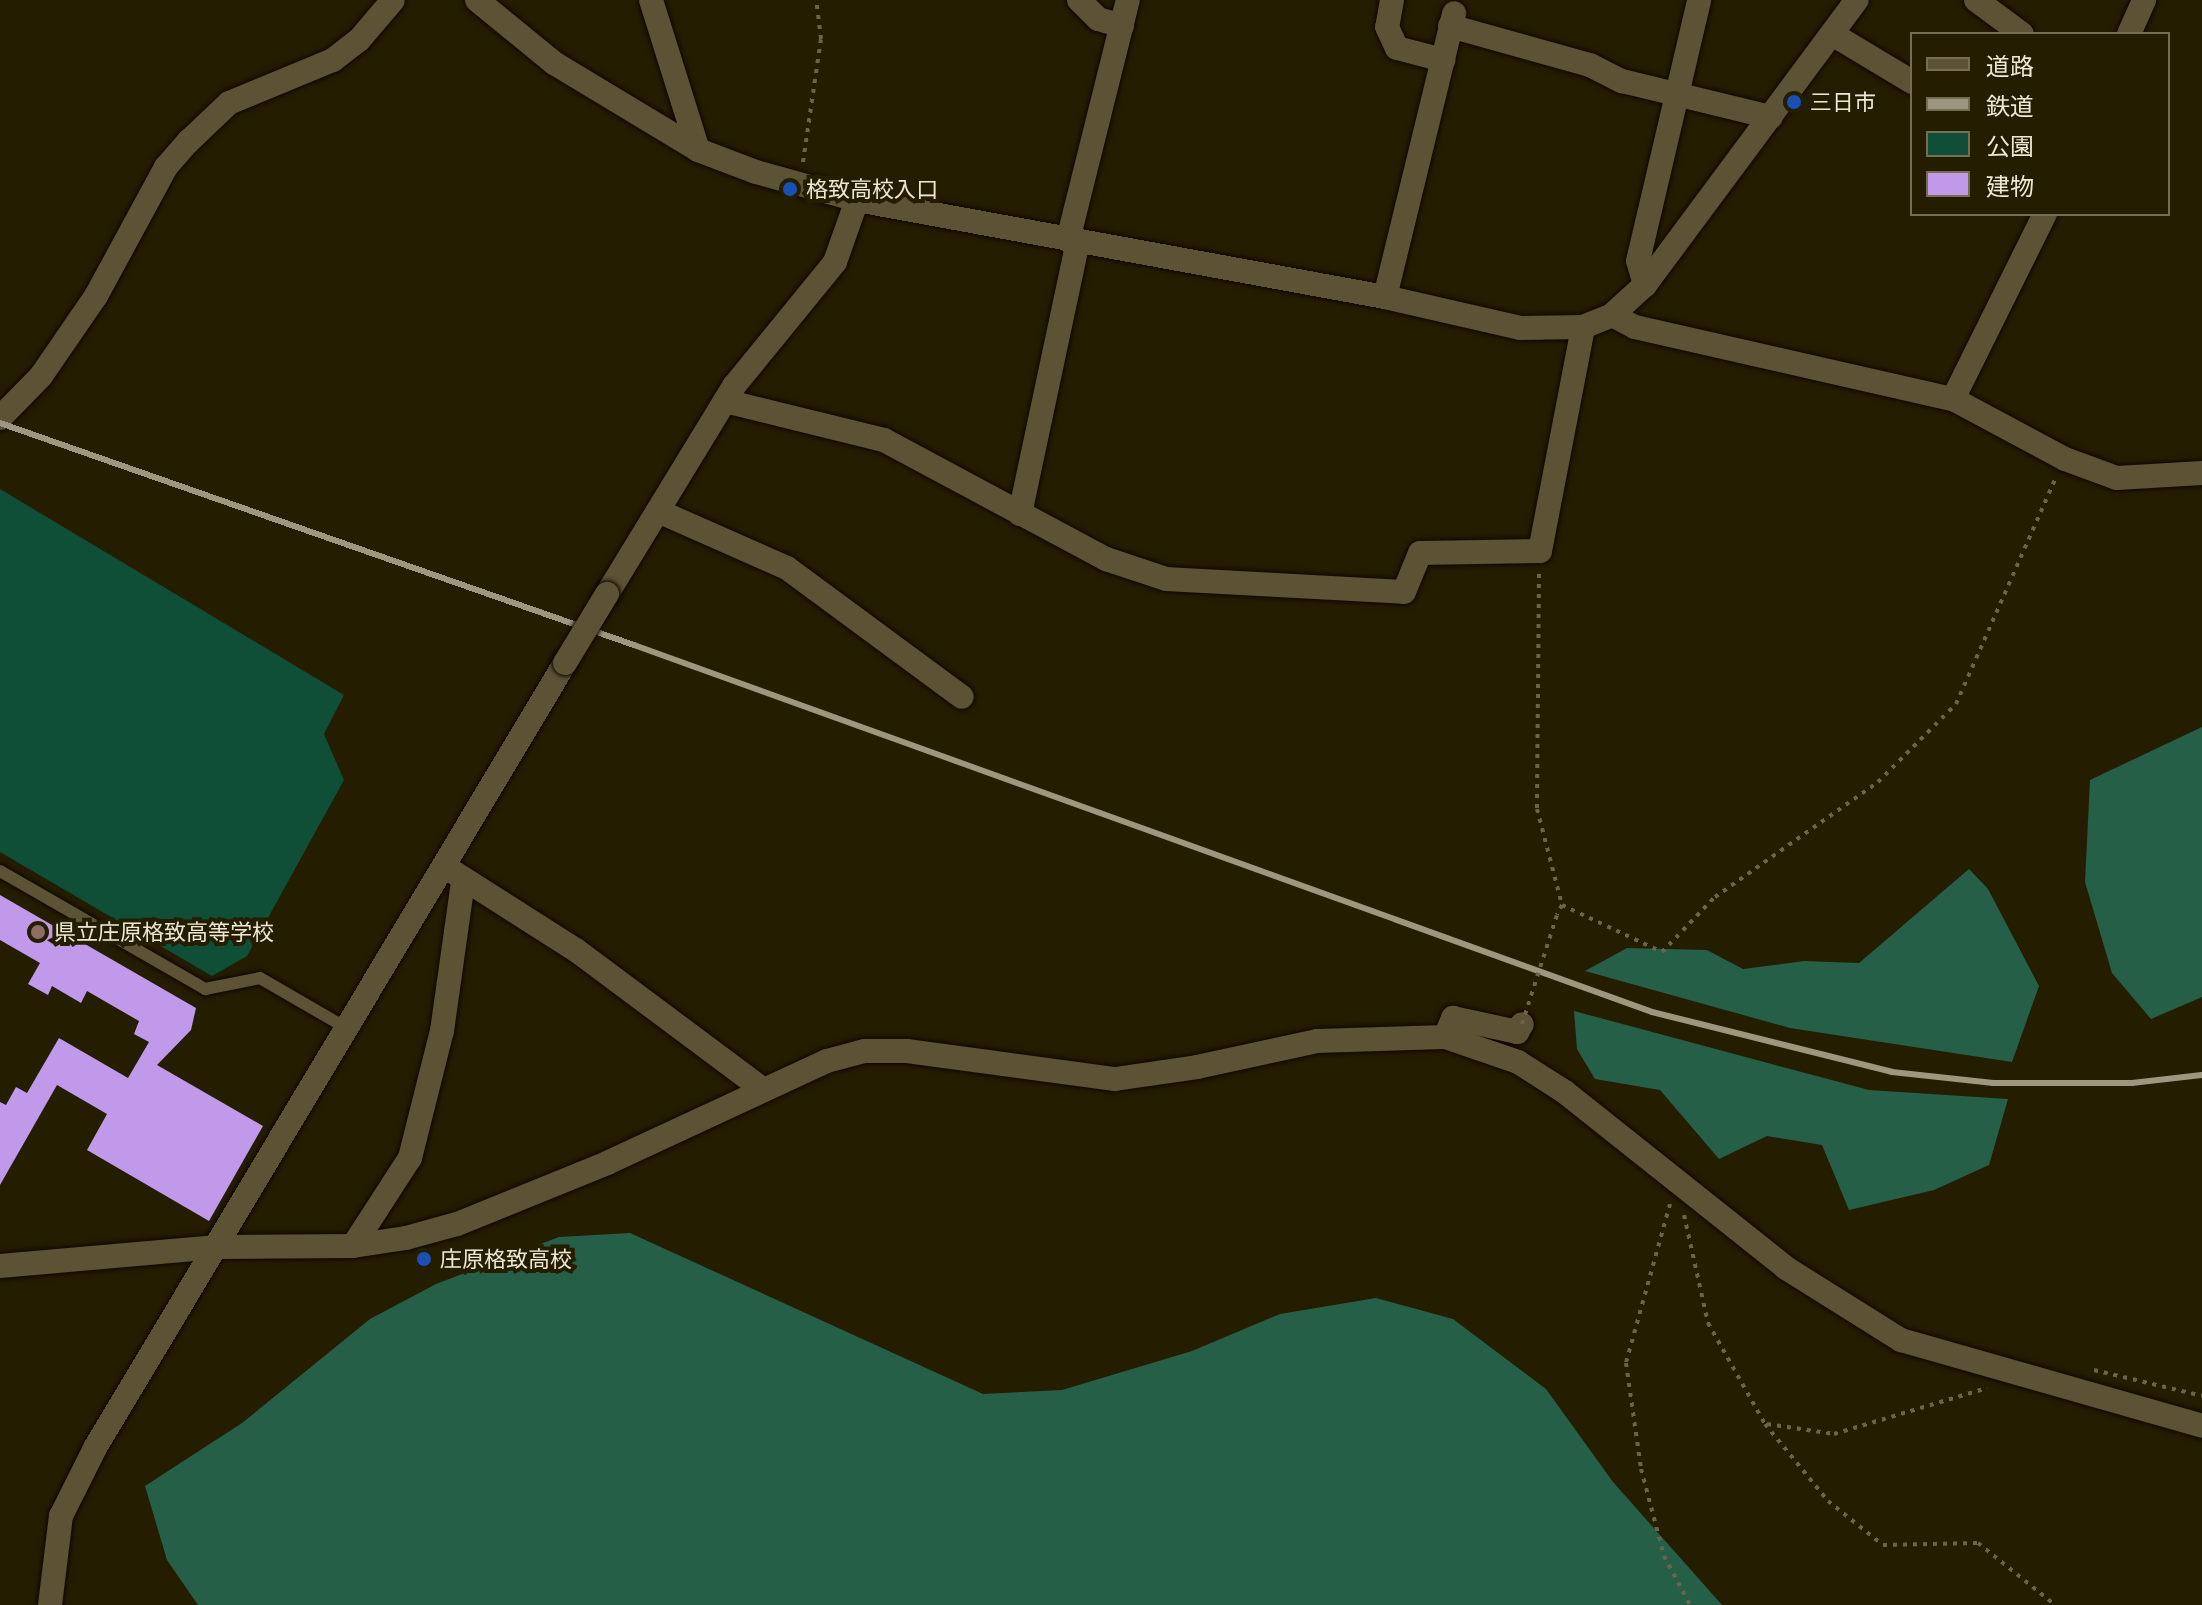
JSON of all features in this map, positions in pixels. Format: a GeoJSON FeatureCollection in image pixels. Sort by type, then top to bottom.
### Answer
{"type":"FeatureCollection","features":[{"type":"Feature","properties":{"kind":"street"},"geometry":{"type":"LineString","coordinates":[[0,418],[41,376],[96,296],[166,167],[189,141],[229,103],[333,60],[359,40],[393,0]]}},
{"type":"Feature","properties":{"kind":"street"},"geometry":{"type":"LineString","coordinates":[[477,0],[554,63],[698,150],[800,184],[857,200],[1385,297],[1520,328],[1583,327],[1612,315],[1645,285],[1857,0]]}},
{"type":"Feature","properties":{"kind":"street"},"geometry":{"type":"LineString","coordinates":[[651,0],[698,150]]}},
{"type":"Feature","properties":{"kind":"street"},"geometry":{"type":"LineString","coordinates":[[1079,0],[1098,19],[1122,26]]}},
{"type":"Feature","properties":{"kind":"street"},"geometry":{"type":"LineString","coordinates":[[1020,514],[1073,241],[1128,0]]}},
{"type":"Feature","properties":{"kind":"street"},"geometry":{"type":"LineString","coordinates":[[1392,0],[1387,27],[1397,48],[1443,60]]}},
{"type":"Feature","properties":{"kind":"street"},"geometry":{"type":"LineString","coordinates":[[1645,285],[1638,261],[1699,0]]}},
{"type":"Feature","properties":{"kind":"street"},"geometry":{"type":"LineString","coordinates":[[1976,0],[2019,32]]}},
{"type":"Feature","properties":{"kind":"street"},"geometry":{"type":"LineString","coordinates":[[2130,32],[2144,0]]}},
{"type":"Feature","properties":{"kind":"street"},"geometry":{"type":"LineString","coordinates":[[1385,297],[1452,18],[1679,95],[1771,117]]}},
{"type":"Feature","properties":{"kind":"street"},"geometry":{"type":"LineString","coordinates":[[1832,34],[1910,81]]}},
{"type":"Feature","properties":{"kind":"street"},"geometry":{"type":"LineString","coordinates":[[50,1605],[61,1516],[95,1448],[348,1029],[454,874],[565,663],[725,401],[835,262],[857,200]]}},
{"type":"Feature","properties":{"kind":"street"},"geometry":{"type":"LineString","coordinates":[[1953,399],[2044,216]]}},
{"type":"Feature","properties":{"kind":"street"},"geometry":{"type":"LineString","coordinates":[[1612,315],[1635,327],[1953,399],[2065,459],[2117,478],[2202,473]]}},
{"type":"Feature","properties":{"kind":"street"},"geometry":{"type":"LineString","coordinates":[[725,401],[884,440],[1106,559],[1166,579],[1404,592],[1420,553],[1540,551],[1583,327]]}},
{"type":"Feature","properties":{"kind":"street"},"geometry":{"type":"LineString","coordinates":[[658,511],[787,568],[962,697]]}},
{"type":"Feature","properties":{"kind":"street"},"geometry":{"type":"LineString","coordinates":[[454,874],[576,950],[764,1090]]}},
{"type":"Feature","properties":{"kind":"street"},"geometry":{"type":"LineString","coordinates":[[353,1246],[410,1158],[442,1031],[454,874]]}},
{"type":"Feature","properties":{"kind":"street"},"geometry":{"type":"LineString","coordinates":[[1445,1037],[1453,1018],[1517,1032],[1522,1024]]}},
{"type":"Feature","properties":{"kind":"street"},"geometry":{"type":"LineString","coordinates":[[0,1266],[217,1247],[353,1246],[457,1224],[607,1163],[827,1061],[865,1051],[907,1051],[1115,1079],[1317,1041],[1445,1037],[1518,1062],[1565,1092],[1820,1292],[1901,1340],[2060,1390],[2202,1426]]}},
{"type":"Feature","properties":{"kind":"lane"},"geometry":{"type":"LineString","coordinates":[[0,871],[205,989],[260,978],[348,1029]]}},
{"type":"Feature","properties":{"kind":"path"},"geometry":{"type":"LineString","coordinates":[[800,184],[821,39],[816,0]]}},
{"type":"Feature","properties":{"kind":"path"},"geometry":{"type":"LineString","coordinates":[[1562,905],[1662,952],[1715,897],[1878,782],[1956,704],[2065,459]]}},
{"type":"Feature","properties":{"kind":"path"},"geometry":{"type":"LineString","coordinates":[[1522,1024],[1562,905],[1537,809],[1540,551]]}},
{"type":"Feature","properties":{"kind":"path"},"geometry":{"type":"LineString","coordinates":[[1676,1181],[1708,1323],[1765,1424],[1828,1501],[1883,1545],[1978,1543],[2055,1605]]}},
{"type":"Feature","properties":{"kind":"path"},"geometry":{"type":"LineString","coordinates":[[1676,1181],[1626,1363],[1641,1469],[1664,1556],[1690,1605]]}},
{"type":"Feature","properties":{"kind":"path"},"geometry":{"type":"LineString","coordinates":[[2083,1372],[2098,1370],[2202,1396]]}},
{"type":"Feature","properties":{"kind":"path"},"geometry":{"type":"LineString","coordinates":[[1765,1424],[1834,1434],[1994,1386]]}},
{"type":"Feature","properties":{"kind":"green space"},"geometry":{"type":"Polygon","coordinates":[[[0,489],[344,695],[324,734],[344,780],[247,956],[212,976],[0,852],[0,489]]]}},
{"type":"Feature","properties":{"kind":"green space"},"geometry":{"type":"Polygon","coordinates":[[[2202,727],[2202,997],[2151,1019],[2112,973],[2085,882],[2090,780],[2202,727]]]}},
{"type":"Feature","properties":{"kind":"green space"},"geometry":{"type":"Polygon","coordinates":[[[1969,869],[1988,889],[2039,986],[2012,1062],[1790,1028],[1585,971],[1627,948],[1707,950],[1743,969],[1804,961],[1859,963],[1969,869]]]}},
{"type":"Feature","properties":{"kind":"green space"},"geometry":{"type":"Polygon","coordinates":[[[1574,1011],[1869,1090],[2008,1099],[1989,1165],[1934,1190],[1849,1210],[1822,1145],[1767,1136],[1719,1159],[1660,1090],[1595,1079],[1577,1049],[1574,1011]]]}},
{"type":"Feature","properties":{"kind":"green space"},"geometry":{"type":"Polygon","coordinates":[[[630,1233],[983,1394],[1062,1390],[1192,1351],[1280,1314],[1376,1298],[1453,1319],[1546,1389],[1613,1482],[1722,1605],[198,1605],[167,1560],[145,1486],[242,1423],[370,1319],[436,1284],[559,1237],[630,1233]]]}},
{"type":"Feature","properties":{"kind":"building"},"geometry":{"type":"Polygon","coordinates":[[[0,895],[196,1008],[191,1030],[157,1065],[263,1126],[209,1221],[87,1150],[107,1114],[57,1085],[0,1185],[0,1102],[6,1105],[16,1087],[27,1093],[59,1038],[128,1078],[149,1042],[134,1034],[139,1021],[87,991],[81,1003],[52,986],[48,995],[28,984],[40,963],[0,940],[0,895]]]}},
{"type":"Feature","properties":{"kind":"railway"},"geometry":{"type":"LineString","coordinates":[[0,423],[634,645],[1652,1012],[1892,1072],[1993,1083],[2132,1083],[2202,1075]]}},
{"type":"Feature","properties":{"kind":"place","name":"三日市"},"geometry":{"type":"Point","coordinates":[1794,102]}},
{"type":"Feature","properties":{"kind":"place","name":"格致高校入口"},"geometry":{"type":"Point","coordinates":[790,189]}},
{"type":"Feature","properties":{"kind":"place","name":"県立庄原格致高等学校"},"geometry":{"type":"Point","coordinates":[38,932]}},
{"type":"Feature","properties":{"kind":"place","name":"庄原格致高校"},"geometry":{"type":"Point","coordinates":[424,1259]}}]}
